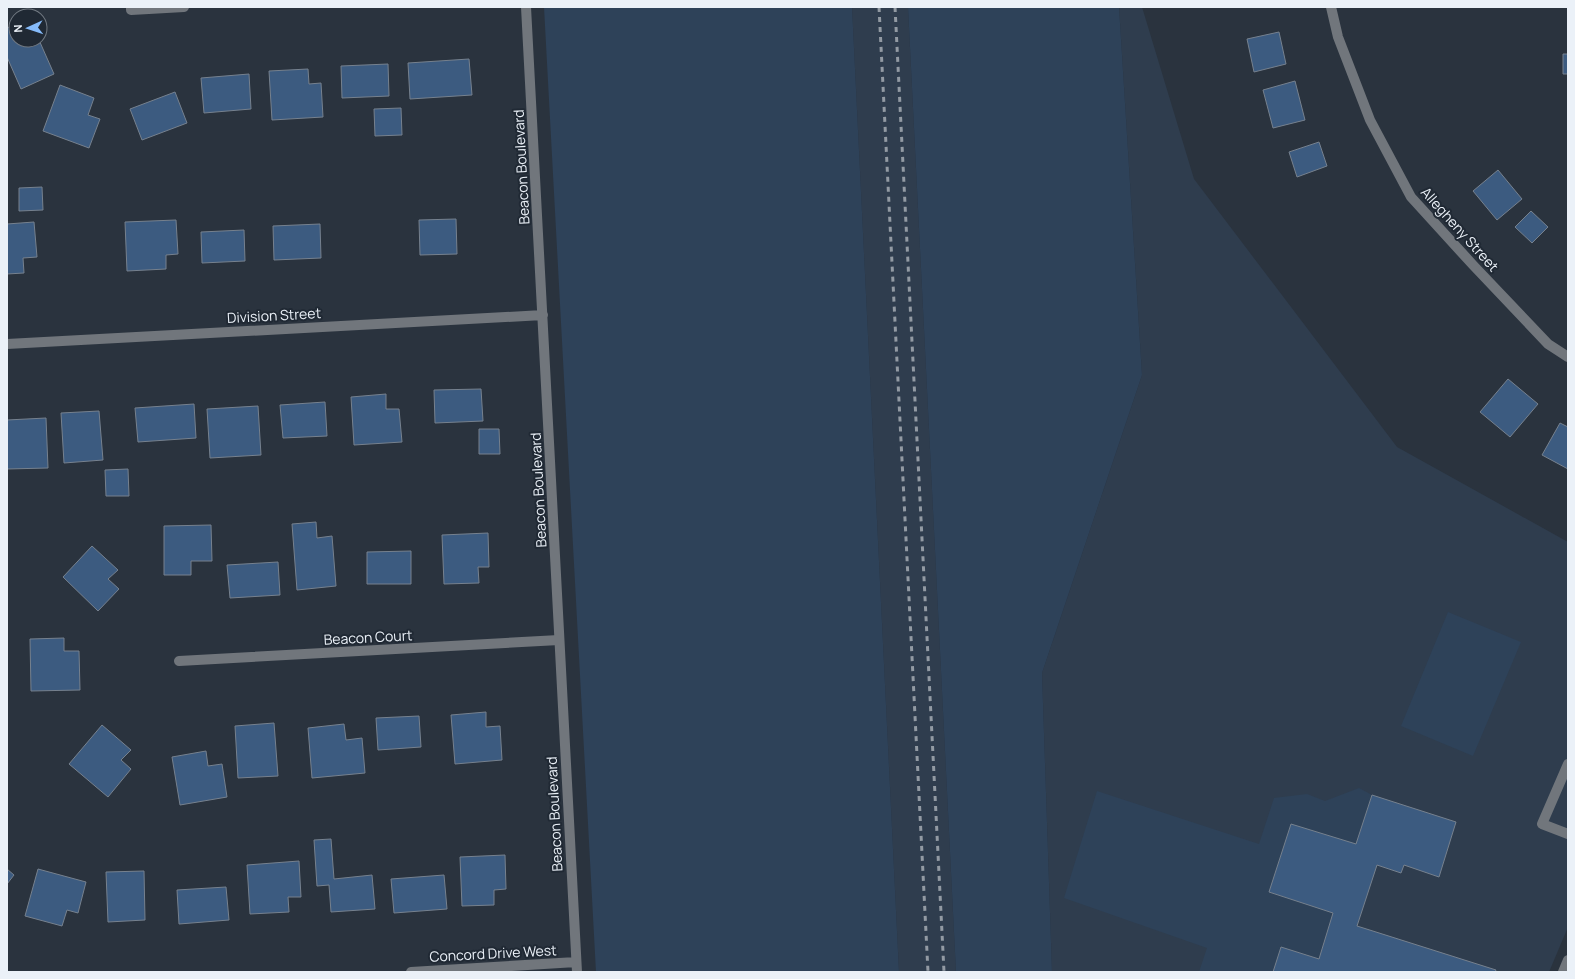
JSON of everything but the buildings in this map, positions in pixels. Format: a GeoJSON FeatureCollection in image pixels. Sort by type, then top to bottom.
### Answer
{"type":"FeatureCollection","features":[{"type":"Feature","properties":{"kind":"street"},"geometry":{"type":"LineString","coordinates":[[131,8],[184,7]]}},
{"type":"Feature","properties":{"kind":"street","name":"Beacon Boulevard"},"geometry":{"type":"LineString","coordinates":[[526,7],[576,967]]}},
{"type":"Feature","properties":{"kind":"street","name":"Allegheny Street"},"geometry":{"type":"LineString","coordinates":[[1331,7],[1338,37],[1370,120],[1411,197],[1548,344],[1568,357]]}},
{"type":"Feature","properties":{"kind":"street","name":"Division Street"},"geometry":{"type":"LineString","coordinates":[[7,344],[543,315]]}},
{"type":"Feature","properties":{"kind":"street","name":"Beacon Court"},"geometry":{"type":"LineString","coordinates":[[179,661],[559,640]]}},
{"type":"Feature","properties":{"kind":"street"},"geometry":{"type":"LineString","coordinates":[[1568,764],[1542,824],[1568,834]]}},
{"type":"Feature","properties":{"kind":"street"},"geometry":{"type":"LineString","coordinates":[[1563,972],[1568,960]]}},
{"type":"Feature","properties":{"kind":"street","name":"Concord Drive West"},"geometry":{"type":"LineString","coordinates":[[411,972],[576,967]]}},
{"type":"Feature","properties":{"kind":"shaded area"},"geometry":{"type":"Polygon","coordinates":[[[544,7],[852,7],[899,972],[596,972],[544,7]]]}},
{"type":"Feature","properties":{"kind":"shaded area"},"geometry":{"type":"Polygon","coordinates":[[[852,7],[908,7],[956,972],[899,972],[852,7]]]}},
{"type":"Feature","properties":{"kind":"shaded area"},"geometry":{"type":"Polygon","coordinates":[[[908,7],[1119,7],[1142,375],[1042,673],[1052,972],[956,972],[908,7]]]}},
{"type":"Feature","properties":{"kind":"shaded area"},"geometry":{"type":"Polygon","coordinates":[[[1119,7],[1142,7],[1194,179],[1397,447],[1568,542],[1568,927],[1549,972],[1052,972],[1042,673],[1142,375],[1119,7]]]}},
{"type":"Feature","properties":{"kind":"shaded area"},"geometry":{"type":"Polygon","coordinates":[[[1448,612],[1521,642],[1473,756],[1401,726],[1448,612]]]}},
{"type":"Feature","properties":{"kind":"shaded area"},"geometry":{"type":"Polygon","coordinates":[[[1359,788],[1372,795],[1356,844],[1291,824],[1270,892],[1333,913],[1319,959],[1281,947],[1273,972],[1199,972],[1207,948],[1064,898],[1097,791],[1259,844],[1274,798],[1307,794],[1325,801],[1359,788]]]}},
{"type":"Feature","properties":{"kind":"railway"},"geometry":{"type":"LineString","coordinates":[[879,7],[928,972]]}},
{"type":"Feature","properties":{"kind":"railway"},"geometry":{"type":"LineString","coordinates":[[895,7],[944,972]]}}]}
